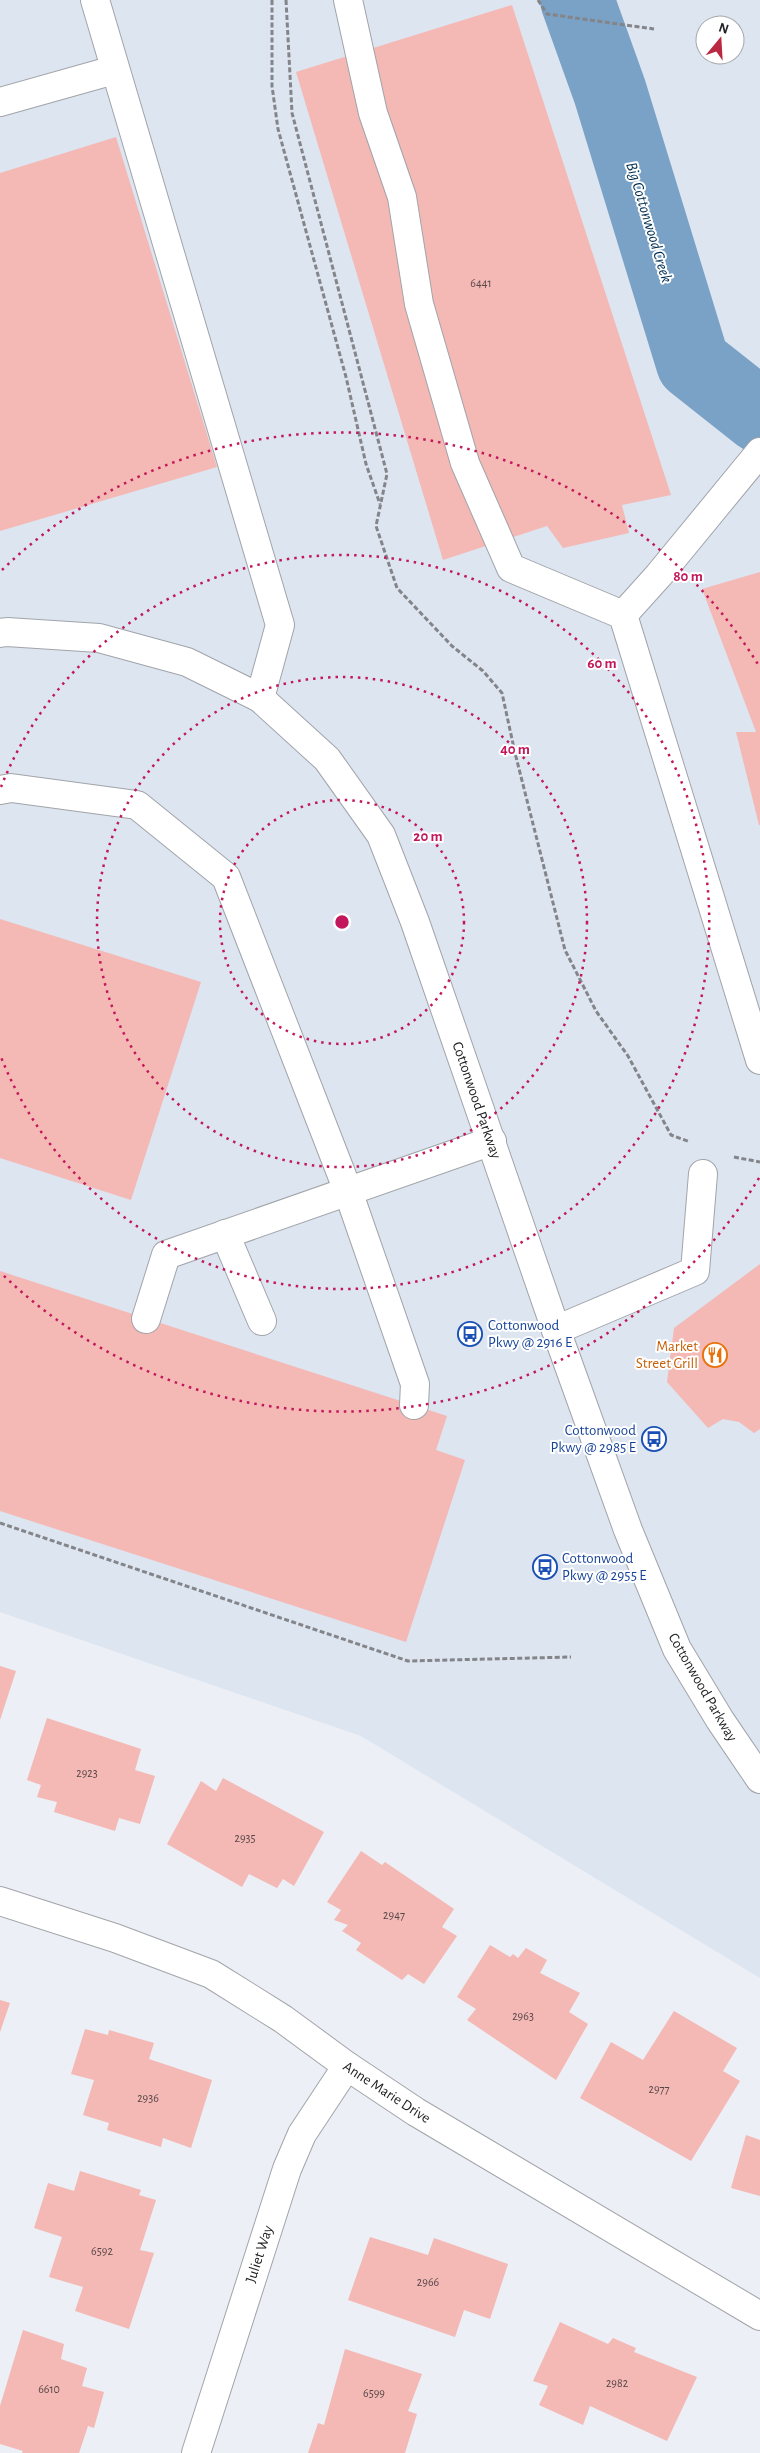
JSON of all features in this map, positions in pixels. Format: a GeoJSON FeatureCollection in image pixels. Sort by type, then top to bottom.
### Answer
{"type":"FeatureCollection","features":[{"type":"Feature","properties":{"kind":"street"},"geometry":{"type":"LineString","coordinates":[[95,0],[114,70],[280,625],[260,698]]}},
{"type":"Feature","properties":{"kind":"street"},"geometry":{"type":"LineString","coordinates":[[348,0],[373,113],[402,197],[419,304],[465,463],[510,568],[624,615]]}},
{"type":"Feature","properties":{"kind":"street"},"geometry":{"type":"LineString","coordinates":[[0,102],[114,70]]}},
{"type":"Feature","properties":{"kind":"street"},"geometry":{"type":"LineString","coordinates":[[624,615],[760,452]]}},
{"type":"Feature","properties":{"kind":"street"},"geometry":{"type":"LineString","coordinates":[[624,615],[760,1060]]}},
{"type":"Feature","properties":{"kind":"street","name":"Cottonwood Parkway"},"geometry":{"type":"LineString","coordinates":[[0,633],[99,638],[187,662],[260,698],[327,759],[381,834],[415,922],[556,1330],[628,1530],[678,1649],[720,1720],[760,1779]]}},
{"type":"Feature","properties":{"kind":"street"},"geometry":{"type":"LineString","coordinates":[[0,790],[11,788],[137,805],[226,877],[348,1191],[415,1384],[414,1405]]}},
{"type":"Feature","properties":{"kind":"street"},"geometry":{"type":"LineString","coordinates":[[146,1319],[166,1255],[492,1141]]}},
{"type":"Feature","properties":{"kind":"street"},"geometry":{"type":"LineString","coordinates":[[556,1330],[695,1271],[703,1174]]}},
{"type":"Feature","properties":{"kind":"street"},"geometry":{"type":"LineString","coordinates":[[225,1234],[262,1321]]}},
{"type":"Feature","properties":{"kind":"street","name":"Anne Marie Drive"},"geometry":{"type":"LineString","coordinates":[[0,1901],[115,1938],[211,1974],[283,2019],[347,2066],[416,2112],[760,2316]]}},
{"type":"Feature","properties":{"kind":"street","name":"Juliet Way"},"geometry":{"type":"LineString","coordinates":[[196,2453],[287,2169],[302,2134],[347,2066]]}},
{"type":"Feature","properties":{"kind":"path"},"geometry":{"type":"LineString","coordinates":[[272,0],[272,86],[278,129],[346,377],[366,464],[380,504]]}},
{"type":"Feature","properties":{"kind":"path"},"geometry":{"type":"LineString","coordinates":[[286,0],[292,113],[387,474],[376,526],[397,588],[452,646],[483,671],[502,693],[515,753],[565,950],[596,1012],[628,1056],[671,1135],[694,1143]]}},
{"type":"Feature","properties":{"kind":"path"},"geometry":{"type":"LineString","coordinates":[[538,0],[547,14],[654,28]]}},
{"type":"Feature","properties":{"kind":"path"},"geometry":{"type":"LineString","coordinates":[[726,1155],[742,1160],[760,1162]]}},
{"type":"Feature","properties":{"kind":"path"},"geometry":{"type":"LineString","coordinates":[[0,1523],[408,1661],[571,1657]]}},
{"type":"Feature","properties":{"kind":"shaded area"},"geometry":{"type":"Polygon","coordinates":[[[0,0],[760,0],[760,1978],[361,1736],[0,1612],[0,0]]]}},
{"type":"Feature","properties":{"kind":"building"},"geometry":{"type":"Polygon","coordinates":[[[512,5],[671,495],[622,505],[629,533],[563,548],[547,526],[443,560],[296,72],[512,5]]]}},
{"type":"Feature","properties":{"kind":"building"},"geometry":{"type":"Polygon","coordinates":[[[116,137],[217,467],[0,531],[0,173],[116,137]]]}},
{"type":"Feature","properties":{"kind":"building"},"geometry":{"type":"Polygon","coordinates":[[[760,572],[759,825],[736,732],[756,732],[702,589],[760,572]]]}},
{"type":"Feature","properties":{"kind":"building"},"geometry":{"type":"Polygon","coordinates":[[[0,919],[201,982],[131,1200],[0,1158],[0,919]]]}},
{"type":"Feature","properties":{"kind":"building","name":"Market Street Grill"},"geometry":{"type":"Polygon","coordinates":[[[760,1264],[760,1429],[754,1433],[739,1422],[723,1419],[708,1428],[667,1382],[674,1328],[760,1264]]]}},
{"type":"Feature","properties":{"kind":"building"},"geometry":{"type":"Polygon","coordinates":[[[0,1271],[447,1416],[436,1450],[465,1460],[406,1642],[0,1511],[0,1271]]]}},
{"type":"Feature","properties":{"kind":"building"},"geometry":{"type":"Polygon","coordinates":[[[0,1666],[16,1671],[0,1720],[0,1666]]]}},
{"type":"Feature","properties":{"kind":"building"},"geometry":{"type":"Polygon","coordinates":[[[47,1718],[141,1749],[135,1770],[155,1776],[140,1824],[119,1818],[115,1831],[54,1812],[57,1802],[37,1797],[41,1785],[27,1780],[47,1718]]]}},
{"type":"Feature","properties":{"kind":"building"},"geometry":{"type":"Polygon","coordinates":[[[223,1778],[324,1832],[294,1886],[283,1879],[277,1888],[249,1874],[242,1887],[167,1844],[201,1781],[216,1791],[223,1778]]]}},
{"type":"Feature","properties":{"kind":"building"},"geometry":{"type":"Polygon","coordinates":[[[361,1851],[382,1865],[385,1862],[454,1909],[442,1927],[457,1936],[424,1984],[408,1974],[402,1980],[356,1950],[361,1943],[342,1931],[348,1925],[334,1920],[341,1910],[327,1902],[361,1851]]]}},
{"type":"Feature","properties":{"kind":"building"},"geometry":{"type":"Polygon","coordinates":[[[490,1945],[510,1957],[513,1954],[518,1958],[526,1948],[547,1960],[540,1973],[580,1993],[569,2012],[588,2024],[556,2080],[467,2020],[476,2009],[457,1997],[490,1945]]]}},
{"type":"Feature","properties":{"kind":"building"},"geometry":{"type":"Polygon","coordinates":[[[0,2000],[10,2003],[0,2032],[0,2000]]]}},
{"type":"Feature","properties":{"kind":"building"},"geometry":{"type":"Polygon","coordinates":[[[674,2011],[737,2048],[723,2071],[740,2081],[691,2161],[580,2098],[611,2042],[643,2060],[674,2011]]]}},
{"type":"Feature","properties":{"kind":"building"},"geometry":{"type":"Polygon","coordinates":[[[85,2029],[108,2035],[109,2030],[154,2043],[149,2059],[212,2080],[191,2148],[163,2138],[161,2147],[107,2130],[109,2123],[83,2115],[94,2080],[71,2074],[85,2029]]]}},
{"type":"Feature","properties":{"kind":"building"},"geometry":{"type":"Polygon","coordinates":[[[746,2135],[760,2140],[760,2196],[731,2188],[746,2135]]]}},
{"type":"Feature","properties":{"kind":"building"},"geometry":{"type":"Polygon","coordinates":[[[80,2171],[141,2190],[139,2195],[156,2200],[140,2250],[154,2253],[129,2329],[75,2311],[83,2287],[49,2277],[62,2237],[34,2228],[48,2183],[74,2191],[80,2171]]]}},
{"type":"Feature","properties":{"kind":"building"},"geometry":{"type":"Polygon","coordinates":[[[370,2237],[428,2255],[434,2238],[508,2264],[490,2319],[464,2310],[455,2337],[348,2300],[370,2237]]]}},
{"type":"Feature","properties":{"kind":"building"},"geometry":{"type":"Polygon","coordinates":[[[560,2322],[608,2344],[613,2338],[636,2348],[634,2352],[697,2377],[667,2441],[590,2406],[583,2425],[539,2405],[548,2386],[533,2381],[560,2322]]]}},
{"type":"Feature","properties":{"kind":"building"},"geometry":{"type":"Polygon","coordinates":[[[23,2330],[64,2344],[61,2359],[87,2368],[82,2386],[104,2392],[94,2428],[88,2426],[79,2453],[22,2453],[23,2451],[0,2444],[0,2406],[23,2330]]]}},
{"type":"Feature","properties":{"kind":"building"},"geometry":{"type":"Polygon","coordinates":[[[345,2349],[422,2374],[408,2411],[417,2414],[405,2453],[308,2453],[318,2423],[324,2425],[345,2349]]]}},
{"type":"Feature","properties":{"kind":"waterway","name":"Big Cottonwood Creek"},"geometry":{"type":"LineString","coordinates":[[577,0],[610,92],[693,363],[760,416]]}},
{"type":"Feature","properties":{"kind":"place","name":"Cottonwood Pkwy @ 2916 E"},"geometry":{"type":"Point","coordinates":[470,1334]}},
{"type":"Feature","properties":{"kind":"place","name":"Market Street Grill"},"geometry":{"type":"Point","coordinates":[715,1355]}},
{"type":"Feature","properties":{"kind":"place","name":"Cottonwood Pkwy @ 2985 E"},"geometry":{"type":"Point","coordinates":[654,1439]}},
{"type":"Feature","properties":{"kind":"place","name":"Cottonwood Pkwy @ 2955 E"},"geometry":{"type":"Point","coordinates":[545,1567]}}]}
